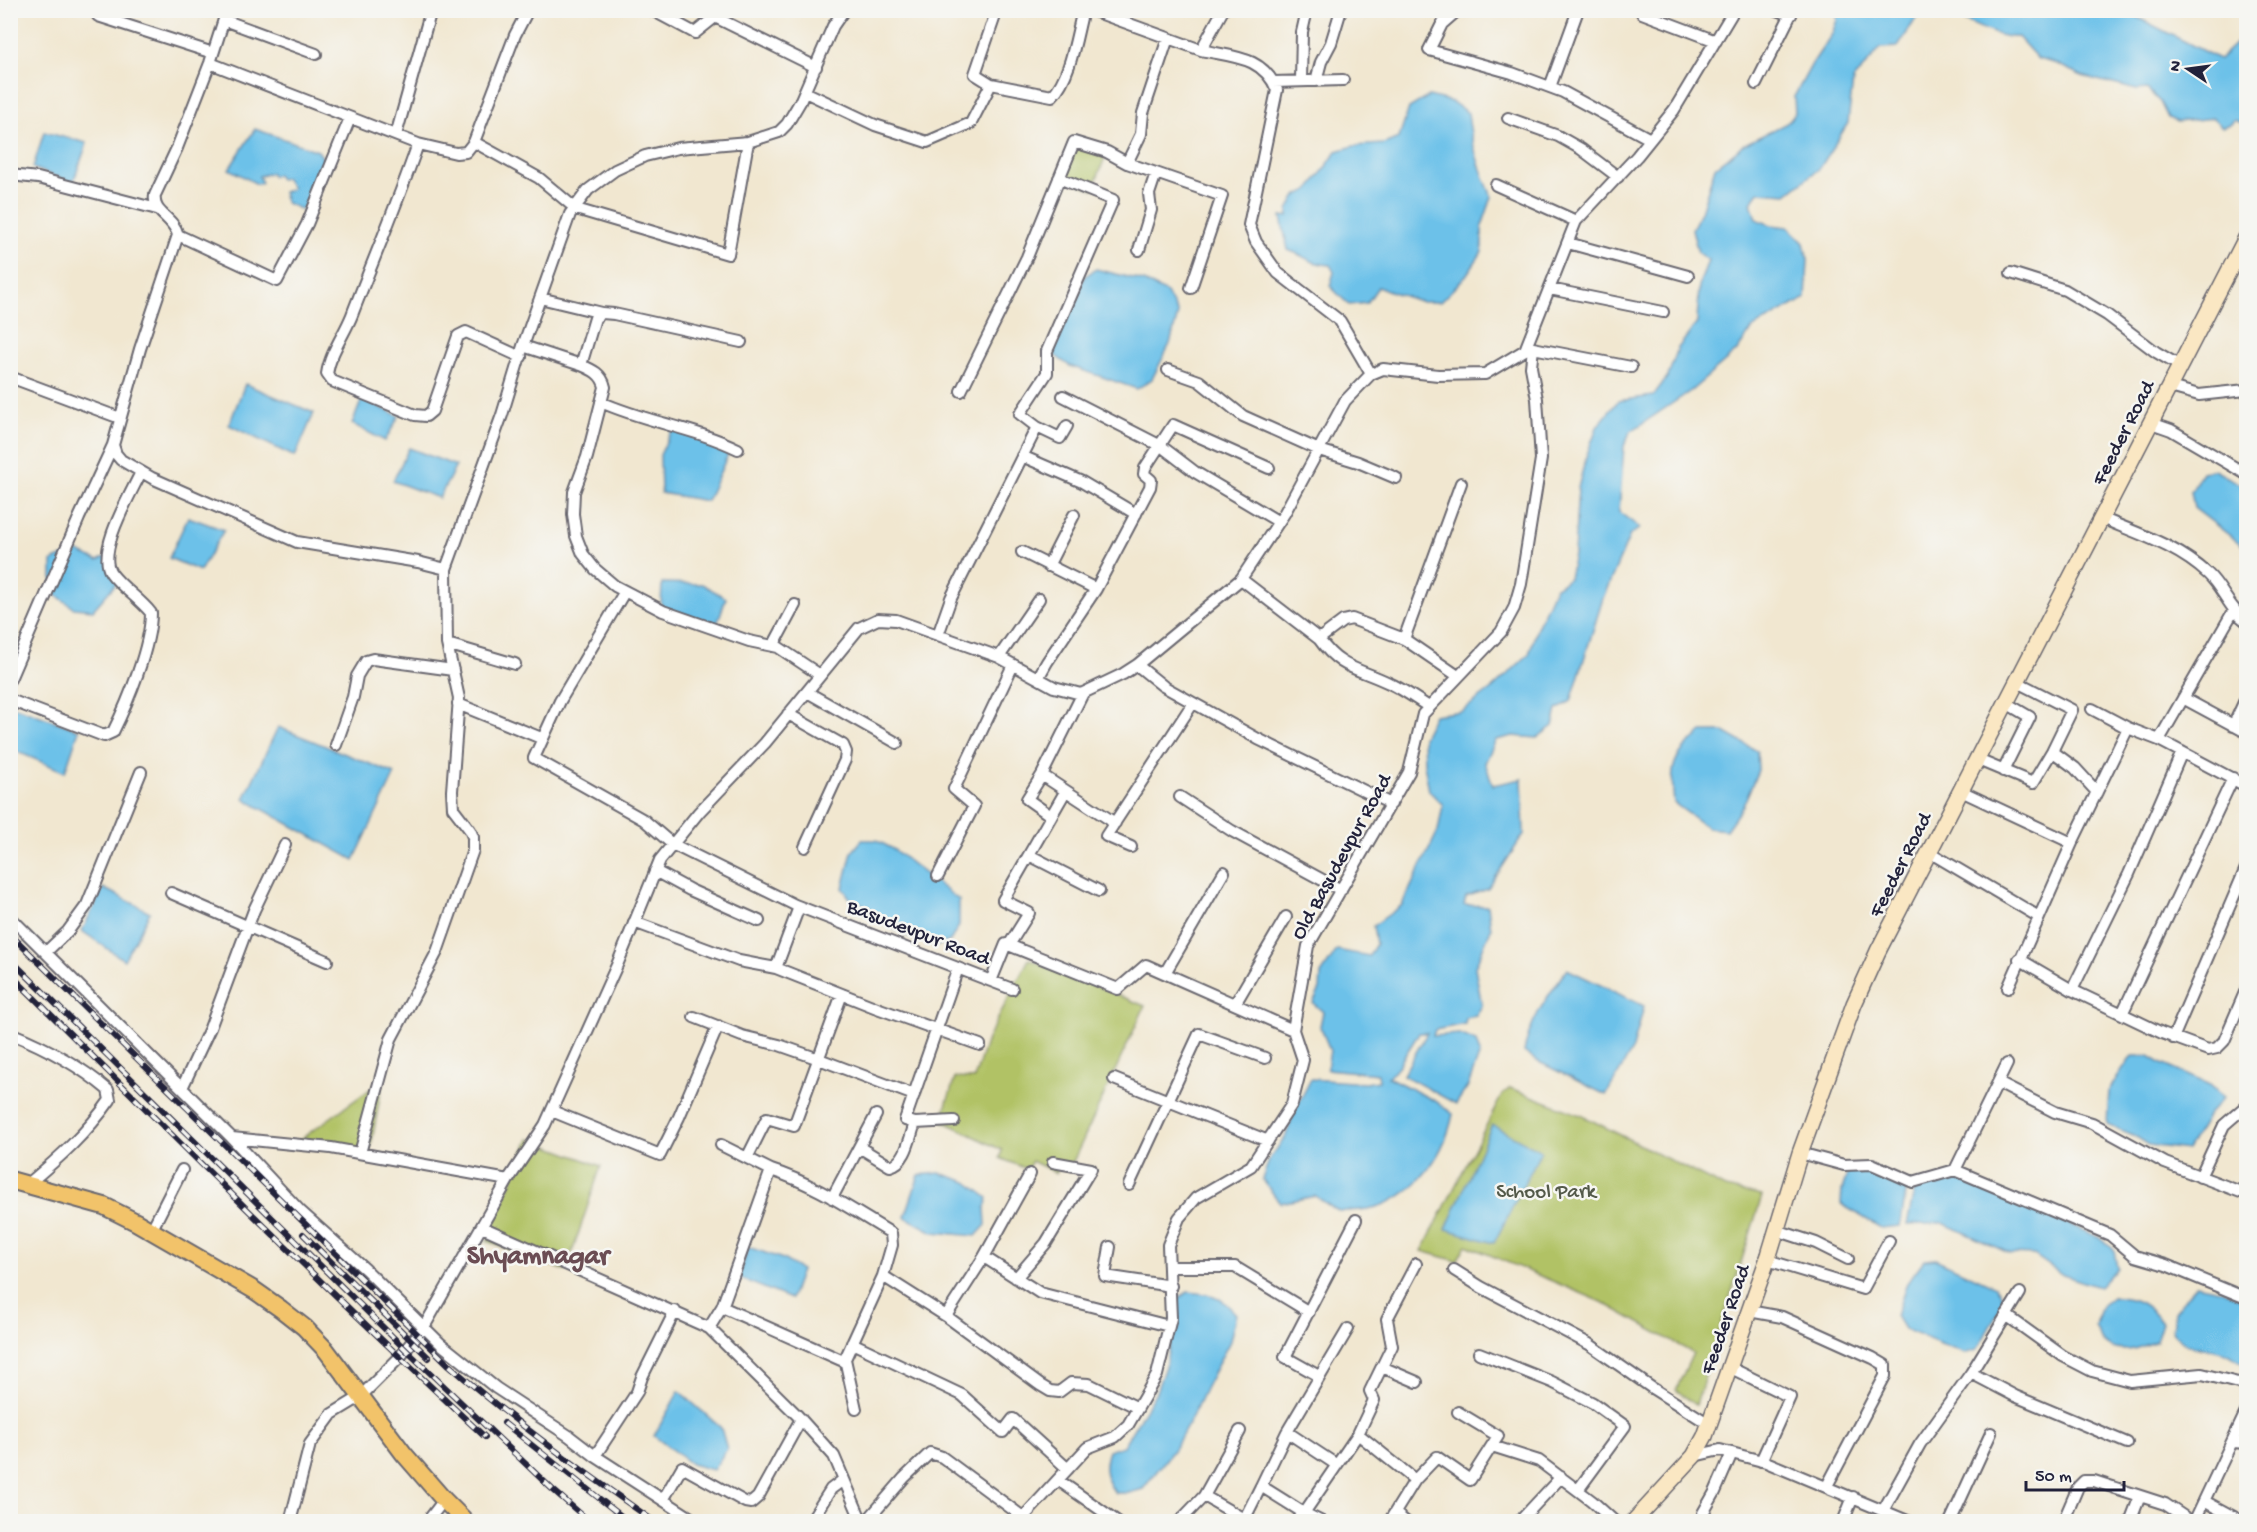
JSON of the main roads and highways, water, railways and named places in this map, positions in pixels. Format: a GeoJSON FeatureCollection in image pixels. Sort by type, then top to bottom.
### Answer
{"type":"FeatureCollection","features":[{"type":"Feature","properties":{"kind":"main road"},"geometry":{"type":"LineString","coordinates":[[10,1180],[104,1206],[254,1290],[304,1327],[343,1370],[360,1397],[444,1500],[466,1521]]}},
{"type":"Feature","properties":{"kind":"water"},"geometry":{"type":"Polygon","coordinates":[[[1836,11],[1926,11],[1915,20],[1898,47],[1881,48],[1853,80],[1848,123],[1820,168],[1787,194],[1759,192],[1751,203],[1756,219],[1771,225],[1788,227],[1804,243],[1808,259],[1806,298],[1753,328],[1736,352],[1692,390],[1630,432],[1624,446],[1619,512],[1640,528],[1630,535],[1603,598],[1571,701],[1557,710],[1553,726],[1537,738],[1513,736],[1496,740],[1485,763],[1493,785],[1522,779],[1524,834],[1488,889],[1466,897],[1464,905],[1488,906],[1491,929],[1475,967],[1482,1006],[1476,1016],[1466,1018],[1465,1024],[1435,1030],[1433,1036],[1460,1034],[1476,1041],[1480,1053],[1468,1086],[1456,1104],[1403,1075],[1427,1033],[1419,1033],[1395,1071],[1388,1077],[1437,1102],[1453,1114],[1441,1148],[1421,1178],[1408,1190],[1377,1207],[1340,1211],[1316,1196],[1280,1203],[1262,1179],[1270,1158],[1285,1138],[1295,1110],[1311,1079],[1365,1083],[1379,1081],[1378,1074],[1327,1069],[1330,1050],[1320,1026],[1323,1012],[1313,1003],[1320,989],[1321,974],[1337,950],[1369,956],[1376,944],[1373,926],[1402,905],[1438,831],[1443,805],[1429,791],[1424,764],[1423,737],[1434,715],[1462,711],[1493,688],[1529,654],[1537,628],[1555,588],[1569,578],[1574,554],[1578,488],[1597,427],[1618,401],[1653,396],[1668,376],[1678,348],[1697,323],[1699,286],[1708,260],[1698,253],[1692,229],[1701,212],[1715,167],[1745,144],[1787,123],[1795,113],[1794,97],[1832,34],[1837,20],[1836,11]]]}},
{"type":"Feature","properties":{"kind":"water"},"geometry":{"type":"Polygon","coordinates":[[[1940,11],[2125,11],[2219,59],[2237,42],[2246,44],[2245,124],[2234,120],[2231,124],[2222,127],[2213,118],[2177,122],[2168,118],[2160,102],[2147,89],[2137,90],[2082,76],[2057,64],[2038,59],[2018,37],[1999,35],[1940,11]]]}},
{"type":"Feature","properties":{"kind":"water"},"geometry":{"type":"Polygon","coordinates":[[[1429,96],[1452,102],[1468,113],[1477,156],[1492,197],[1482,226],[1482,252],[1465,277],[1440,302],[1422,302],[1378,287],[1367,303],[1349,305],[1330,286],[1334,272],[1330,265],[1312,261],[1288,250],[1281,217],[1288,216],[1288,210],[1296,196],[1310,189],[1337,151],[1354,146],[1384,144],[1399,138],[1409,108],[1429,96]]]}},
{"type":"Feature","properties":{"kind":"water"},"geometry":{"type":"Polygon","coordinates":[[[255,129],[318,151],[325,161],[302,210],[286,203],[283,192],[292,189],[286,178],[280,179],[277,175],[272,176],[271,173],[259,176],[262,183],[257,184],[229,169],[255,129]]]}},
{"type":"Feature","properties":{"kind":"water"},"geometry":{"type":"Polygon","coordinates":[[[44,132],[87,143],[73,183],[33,168],[44,132]]]}},
{"type":"Feature","properties":{"kind":"water"},"geometry":{"type":"Polygon","coordinates":[[[1096,269],[1143,281],[1167,293],[1178,314],[1170,344],[1152,379],[1137,389],[1070,366],[1054,355],[1056,338],[1085,276],[1096,269]]]}},
{"type":"Feature","properties":{"kind":"water"},"geometry":{"type":"Polygon","coordinates":[[[245,384],[314,413],[295,457],[229,425],[245,384]]]}},
{"type":"Feature","properties":{"kind":"water"},"geometry":{"type":"Polygon","coordinates":[[[362,399],[399,416],[385,441],[352,424],[362,399]]]}},
{"type":"Feature","properties":{"kind":"water"},"geometry":{"type":"Polygon","coordinates":[[[672,430],[730,450],[707,501],[661,493],[660,455],[672,430]]]}},
{"type":"Feature","properties":{"kind":"water"},"geometry":{"type":"Polygon","coordinates":[[[409,448],[456,466],[439,498],[393,481],[409,448]]]}},
{"type":"Feature","properties":{"kind":"water"},"geometry":{"type":"Polygon","coordinates":[[[2214,470],[2246,487],[2246,548],[2194,508],[2191,491],[2202,472],[2214,470]]]}},
{"type":"Feature","properties":{"kind":"water"},"geometry":{"type":"Polygon","coordinates":[[[188,517],[224,530],[200,571],[169,558],[188,517]]]}},
{"type":"Feature","properties":{"kind":"water"},"geometry":{"type":"Polygon","coordinates":[[[76,551],[98,561],[109,555],[121,578],[93,610],[74,608],[52,592],[52,561],[76,551]]]}},
{"type":"Feature","properties":{"kind":"water"},"geometry":{"type":"Polygon","coordinates":[[[662,583],[702,584],[726,598],[717,624],[661,607],[662,583]]]}},
{"type":"Feature","properties":{"kind":"water"},"geometry":{"type":"Polygon","coordinates":[[[10,705],[79,730],[65,772],[11,749],[10,705]]]}},
{"type":"Feature","properties":{"kind":"water"},"geometry":{"type":"Polygon","coordinates":[[[278,727],[395,774],[354,860],[244,799],[278,727]]]}},
{"type":"Feature","properties":{"kind":"water"},"geometry":{"type":"Polygon","coordinates":[[[1702,732],[1724,732],[1757,751],[1758,770],[1743,806],[1726,830],[1708,828],[1674,803],[1672,779],[1675,763],[1684,748],[1702,732]]]}},
{"type":"Feature","properties":{"kind":"water"},"geometry":{"type":"Polygon","coordinates":[[[862,840],[876,840],[893,849],[959,900],[959,926],[950,941],[937,946],[913,939],[886,925],[867,906],[851,900],[843,888],[852,852],[862,840]]]}},
{"type":"Feature","properties":{"kind":"water"},"geometry":{"type":"Polygon","coordinates":[[[103,888],[150,912],[124,960],[82,931],[103,888]]]}},
{"type":"Feature","properties":{"kind":"water"},"geometry":{"type":"Polygon","coordinates":[[[1567,969],[1644,1006],[1633,1048],[1606,1095],[1535,1060],[1524,1052],[1535,1018],[1567,969]]]}},
{"type":"Feature","properties":{"kind":"water"},"geometry":{"type":"Polygon","coordinates":[[[2132,1056],[2149,1056],[2210,1085],[2223,1097],[2208,1115],[2187,1150],[2149,1145],[2107,1124],[2109,1090],[2132,1056]]]}},
{"type":"Feature","properties":{"kind":"water"},"geometry":{"type":"Polygon","coordinates":[[[1492,1125],[1541,1151],[1494,1243],[1446,1229],[1492,1125]]]}},
{"type":"Feature","properties":{"kind":"water"},"geometry":{"type":"Polygon","coordinates":[[[1849,1168],[1874,1168],[1908,1182],[1900,1226],[1881,1228],[1841,1204],[1842,1190],[1849,1168]]]}},
{"type":"Feature","properties":{"kind":"water"},"geometry":{"type":"Polygon","coordinates":[[[940,1173],[967,1182],[988,1198],[985,1208],[986,1225],[976,1236],[933,1232],[905,1217],[919,1175],[940,1173]]]}},
{"type":"Feature","properties":{"kind":"water"},"geometry":{"type":"Polygon","coordinates":[[[1957,1174],[2104,1240],[2114,1250],[2117,1268],[2099,1287],[2063,1275],[2034,1255],[2011,1254],[1943,1223],[1907,1225],[1915,1187],[1957,1174]]]}},
{"type":"Feature","properties":{"kind":"water"},"geometry":{"type":"Polygon","coordinates":[[[748,1247],[783,1259],[801,1270],[791,1299],[739,1278],[748,1247]]]}},
{"type":"Feature","properties":{"kind":"water"},"geometry":{"type":"Polygon","coordinates":[[[1935,1259],[1996,1287],[2005,1299],[1977,1350],[1965,1354],[1904,1329],[1896,1316],[1907,1283],[1924,1260],[1935,1259]]]}},
{"type":"Feature","properties":{"kind":"water"},"geometry":{"type":"Polygon","coordinates":[[[2196,1285],[2220,1290],[2246,1300],[2246,1365],[2217,1350],[2191,1346],[2172,1331],[2174,1312],[2196,1285]]]}},
{"type":"Feature","properties":{"kind":"water"},"geometry":{"type":"Polygon","coordinates":[[[1188,1292],[1220,1299],[1236,1314],[1230,1341],[1174,1449],[1143,1489],[1129,1493],[1115,1493],[1106,1473],[1105,1463],[1108,1451],[1123,1446],[1156,1392],[1166,1363],[1178,1298],[1188,1292]]]}},
{"type":"Feature","properties":{"kind":"water"},"geometry":{"type":"Polygon","coordinates":[[[2112,1297],[2135,1300],[2151,1310],[2162,1322],[2156,1341],[2130,1350],[2110,1347],[2103,1342],[2095,1326],[2102,1306],[2112,1297]]]}},
{"type":"Feature","properties":{"kind":"water"},"geometry":{"type":"Polygon","coordinates":[[[679,1391],[721,1428],[727,1449],[713,1470],[691,1464],[654,1436],[679,1391]]]}},
{"type":"Feature","properties":{"kind":"railway"},"geometry":{"type":"LineString","coordinates":[[10,934],[449,1365],[524,1427],[655,1522]]}},
{"type":"Feature","properties":{"kind":"railway"},"geometry":{"type":"LineString","coordinates":[[10,959],[406,1350],[552,1489],[590,1522]]}},
{"type":"Feature","properties":{"kind":"railway"},"geometry":{"type":"LineString","coordinates":[[10,974],[305,1266],[485,1437]]}},
{"type":"Feature","properties":{"kind":"railway"},"geometry":{"type":"LineString","coordinates":[[303,1234],[429,1358]]}},
{"type":"Feature","properties":{"kind":"railway"},"geometry":{"type":"LineString","coordinates":[[504,1423],[629,1522]]}},
{"type":"Feature","properties":{"kind":"district","name":"Shyamnagar"},"geometry":{"type":"Point","coordinates":[538,1254]}},
{"type":"Feature","properties":{"kind":"park label","name":"School Park"},"geometry":{"type":"Point","coordinates":[1546,1190]}}]}
